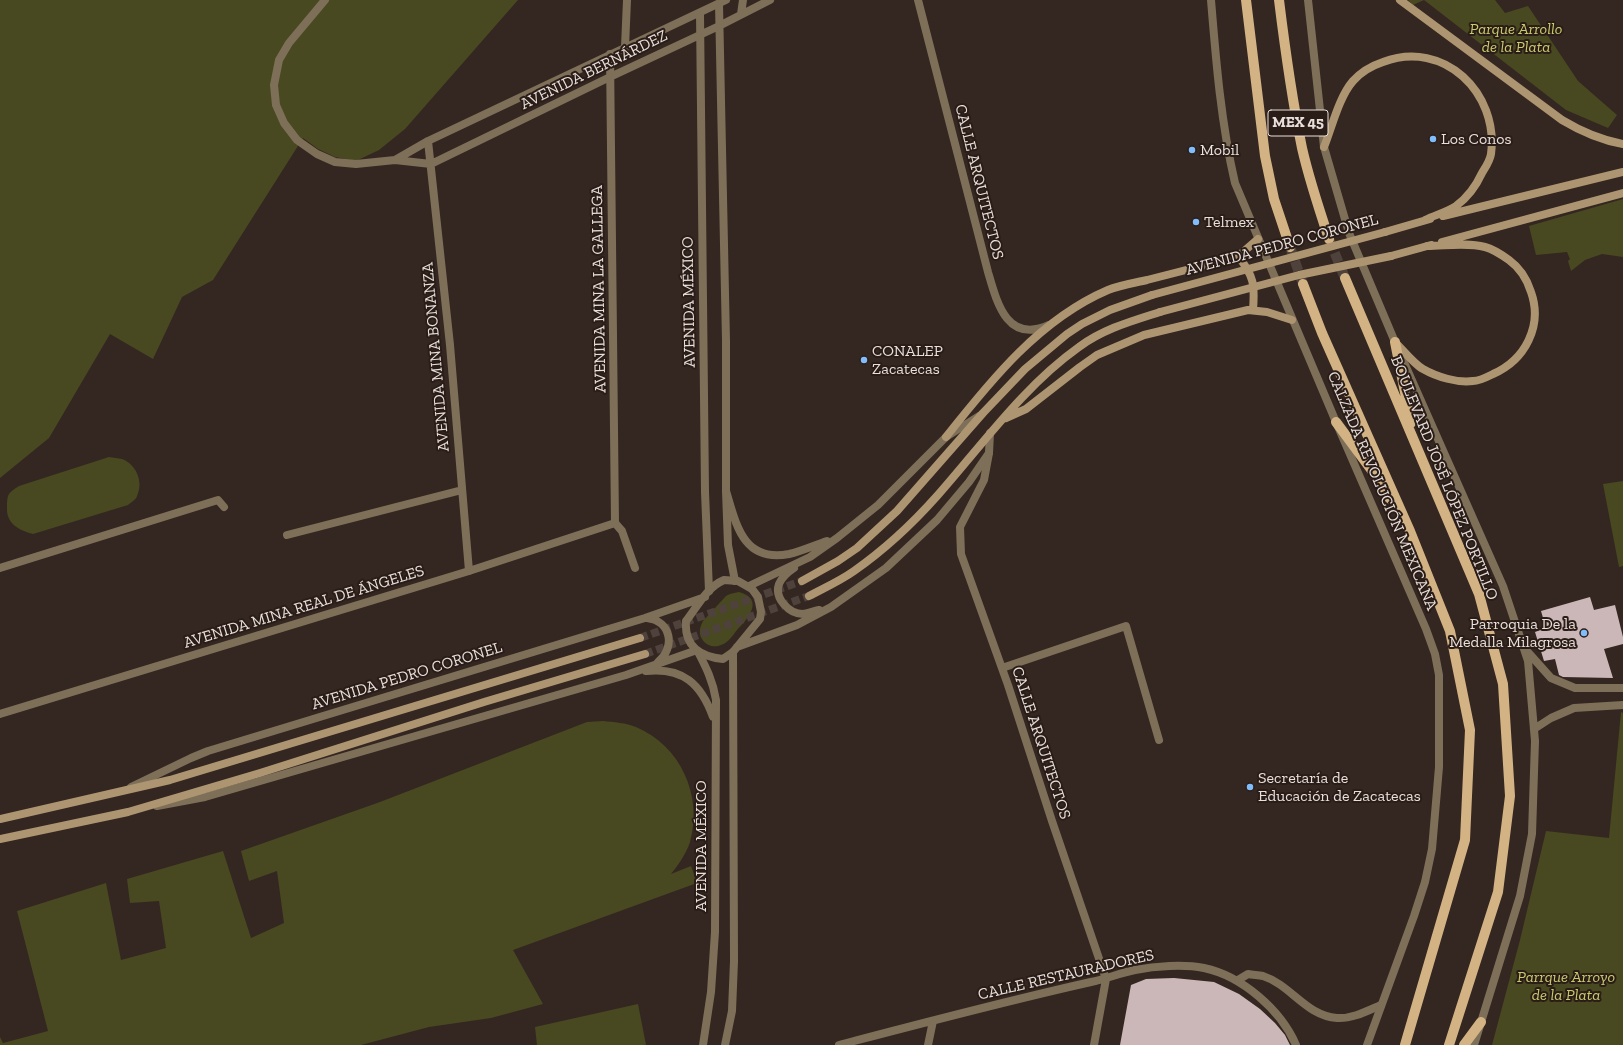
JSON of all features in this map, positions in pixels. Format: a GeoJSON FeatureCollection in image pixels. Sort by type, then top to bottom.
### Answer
{"type":"FeatureCollection","features":[{"type":"Feature","properties":{"kind":"main road","name":"MEX 45"},"geometry":{"type":"LineString","coordinates":[[1246,0],[1264,156],[1274,199],[1290,247]]}},
{"type":"Feature","properties":{"kind":"main road"},"geometry":{"type":"LineString","coordinates":[[1400,0],[1562,120],[1580,131],[1603,140],[1623,144]]}},
{"type":"Feature","properties":{"kind":"main road","name":"MEX 45"},"geometry":{"type":"LineString","coordinates":[[1279,2],[1289,76],[1302,148],[1314,195],[1329,239]]}},
{"type":"Feature","properties":{"kind":"main road"},"geometry":{"type":"LineString","coordinates":[[1324,147],[1345,92],[1352,81],[1362,72],[1374,65],[1404,56],[1421,56],[1434,59],[1449,66],[1464,77],[1476,90],[1484,104],[1490,123],[1491,156],[1475,187],[1456,206],[1425,220]]}},
{"type":"Feature","properties":{"kind":"main road","name":"AVENIDA PEDRO CORONEL"},"geometry":{"type":"LineString","coordinates":[[802,581],[838,562],[857,548],[897,511],[983,413],[1025,369],[1067,334],[1082,324],[1110,310],[1152,295],[1425,220],[1623,172]]}},
{"type":"Feature","properties":{"kind":"main road","name":"AVENIDA PEDRO CORONEL"},"geometry":{"type":"LineString","coordinates":[[809,596],[854,572],[905,528],[936,497],[1002,420],[1054,367],[1080,346],[1112,328],[1160,312],[1299,275],[1391,256],[1623,193]]}},
{"type":"Feature","properties":{"kind":"main road"},"geometry":{"type":"LineString","coordinates":[[946,437],[986,387],[1006,365],[1053,323],[1088,299],[1110,289],[1238,256],[1258,239]]}},
{"type":"Feature","properties":{"kind":"main road"},"geometry":{"type":"LineString","coordinates":[[1395,342],[1422,369],[1446,379],[1472,382],[1482,380],[1510,365],[1520,355],[1529,340],[1534,324],[1535,309],[1528,284],[1521,272],[1513,263],[1485,247],[1470,245],[1427,246]]}},
{"type":"Feature","properties":{"kind":"main road"},"geometry":{"type":"LineString","coordinates":[[1238,256],[1249,270],[1254,289],[1253,310]]}},
{"type":"Feature","properties":{"kind":"main road","name":"BOULEVARD JOSÉ LÓPEZ PORTILLO"},"geometry":{"type":"LineString","coordinates":[[1344,278],[1479,594],[1503,684],[1510,796],[1498,892],[1449,1045]]}},
{"type":"Feature","properties":{"kind":"main road"},"geometry":{"type":"LineString","coordinates":[[1303,284],[1322,333],[1410,531],[1450,631],[1470,730],[1465,840],[1405,1045]]}},
{"type":"Feature","properties":{"kind":"main road"},"geometry":{"type":"LineString","coordinates":[[1002,420],[1026,409],[1097,355],[1144,335],[1253,310],[1267,312],[1292,320]]}},
{"type":"Feature","properties":{"kind":"main road"},"geometry":{"type":"LineString","coordinates":[[1395,342],[1416,444]]}},
{"type":"Feature","properties":{"kind":"main road"},"geometry":{"type":"LineString","coordinates":[[1336,422],[1373,472],[1410,531]]}},
{"type":"Feature","properties":{"kind":"main road","name":"AVENIDA PEDRO CORONEL"},"geometry":{"type":"LineString","coordinates":[[0,819],[170,780],[640,638]]}},
{"type":"Feature","properties":{"kind":"main road"},"geometry":{"type":"LineString","coordinates":[[0,839],[128,812],[260,773],[476,704],[644,654]]}},
{"type":"Feature","properties":{"kind":"main road"},"geometry":{"type":"LineString","coordinates":[[0,822],[18,815]]}},
{"type":"Feature","properties":{"kind":"main road"},"geometry":{"type":"LineString","coordinates":[[1464,1045],[1481,1022]]}},
{"type":"Feature","properties":{"kind":"street"},"geometry":{"type":"LineString","coordinates":[[325,0],[289,43],[279,60],[274,85],[276,105],[284,123],[297,140],[317,154],[335,162],[356,164],[395,160],[431,164]]}},
{"type":"Feature","properties":{"kind":"street"},"geometry":{"type":"LineString","coordinates":[[625,47],[627,0]]}},
{"type":"Feature","properties":{"kind":"street","name":"AVENIDA BERNÁRDEZ"},"geometry":{"type":"LineString","coordinates":[[395,160],[428,141],[726,0]]}},
{"type":"Feature","properties":{"kind":"street"},"geometry":{"type":"LineString","coordinates":[[741,14],[743,0]]}},
{"type":"Feature","properties":{"kind":"street","name":"AVENIDA BERNÁRDEZ"},"geometry":{"type":"LineString","coordinates":[[431,164],[770,0]]}},
{"type":"Feature","properties":{"kind":"street","name":"CALLE ARQUITECTOS"},"geometry":{"type":"LineString","coordinates":[[918,0],[997,303],[1006,318],[1019,328],[1029,330],[1041,328],[1053,323]]}},
{"type":"Feature","properties":{"kind":"street","name":"CALZADA REVOLUCIÓN MEXICANA"},"geometry":{"type":"LineString","coordinates":[[1210,0],[1221,111],[1235,183],[1292,320],[1426,629],[1435,654],[1439,675],[1439,767],[1432,849],[1425,882],[1414,916],[1367,1045]]}},
{"type":"Feature","properties":{"kind":"street"},"geometry":{"type":"LineString","coordinates":[[1308,0],[1324,147],[1349,233],[1395,342],[1503,586],[1528,661],[1535,741],[1532,834],[1520,896],[1474,1045]]}},
{"type":"Feature","properties":{"kind":"street"},"geometry":{"type":"LineString","coordinates":[[719,4],[725,333],[726,490],[728,545],[735,581]]}},
{"type":"Feature","properties":{"kind":"street","name":"AVENIDA MÉXICO"},"geometry":{"type":"LineString","coordinates":[[700,13],[707,594]]}},
{"type":"Feature","properties":{"kind":"street","name":"AVENIDA MINA LA GALLEGA"},"geometry":{"type":"LineString","coordinates":[[610,54],[615,523]]}},
{"type":"Feature","properties":{"kind":"street","name":"AVENIDA MINA BONANZA"},"geometry":{"type":"LineString","coordinates":[[428,141],[450,345],[468,571]]}},
{"type":"Feature","properties":{"kind":"street","name":"AVENIDA PEDRO CORONEL"},"geometry":{"type":"LineString","coordinates":[[749,586],[810,557],[837,538],[878,505],[946,437],[983,413]]}},
{"type":"Feature","properties":{"kind":"street"},"geometry":{"type":"LineString","coordinates":[[735,649],[797,625],[831,607],[886,568],[914,543],[969,482],[990,452],[990,433]]}},
{"type":"Feature","properties":{"kind":"street","name":"CALLE ARQUITECTOS"},"geometry":{"type":"LineString","coordinates":[[990,452],[984,480],[960,527],[961,554],[1002,668],[1106,979],[1094,1045]]}},
{"type":"Feature","properties":{"kind":"street"},"geometry":{"type":"LineString","coordinates":[[287,535],[462,490]]}},
{"type":"Feature","properties":{"kind":"street"},"geometry":{"type":"LineString","coordinates":[[726,490],[740,533],[745,541],[762,554],[777,556],[790,554],[837,538]]}},
{"type":"Feature","properties":{"kind":"street"},"geometry":{"type":"LineString","coordinates":[[0,568],[218,500],[224,507]]}},
{"type":"Feature","properties":{"kind":"street"},"geometry":{"type":"LineString","coordinates":[[615,523],[622,531],[635,568]]}},
{"type":"Feature","properties":{"kind":"street","name":"AVENIDA MINA REAL DE ÁNGELES"},"geometry":{"type":"LineString","coordinates":[[0,714],[468,571],[615,523]]}},
{"type":"Feature","properties":{"kind":"street"},"geometry":{"type":"LineString","coordinates":[[810,557],[787,573],[781,580],[778,586],[782,602],[787,608],[803,614],[831,607]]}},
{"type":"Feature","properties":{"kind":"street"},"geometry":{"type":"LineString","coordinates":[[724,580],[735,581],[749,586],[758,597],[760,619],[735,649],[723,659],[706,657],[696,650],[687,636],[686,621],[717,583],[724,580]]}},
{"type":"Feature","properties":{"kind":"street","name":"AVENIDA PEDRO CORONEL"},"geometry":{"type":"LineString","coordinates":[[122,792],[190,758],[208,751],[645,618],[707,594]]}},
{"type":"Feature","properties":{"kind":"street"},"geometry":{"type":"LineString","coordinates":[[645,618],[659,621],[666,629],[669,638],[668,648],[664,657],[646,668]]}},
{"type":"Feature","properties":{"kind":"street"},"geometry":{"type":"LineString","coordinates":[[1002,668],[1126,626],[1159,740]]}},
{"type":"Feature","properties":{"kind":"street"},"geometry":{"type":"LineString","coordinates":[[1524,647],[1551,678],[1575,688],[1623,688]]}},
{"type":"Feature","properties":{"kind":"street","name":"AVENIDA MÉXICO"},"geometry":{"type":"LineString","coordinates":[[725,1045],[732,1011],[734,961],[735,649]]}},
{"type":"Feature","properties":{"kind":"street"},"geometry":{"type":"LineString","coordinates":[[128,812],[205,798],[626,675],[696,650]]}},
{"type":"Feature","properties":{"kind":"street","name":"AVENIDA MÉXICO"},"geometry":{"type":"LineString","coordinates":[[696,650],[706,667],[714,686],[716,700],[715,932],[711,992],[704,1045]]}},
{"type":"Feature","properties":{"kind":"street"},"geometry":{"type":"LineString","coordinates":[[626,675],[648,671],[666,670],[683,676],[697,687],[707,702],[715,723]]}},
{"type":"Feature","properties":{"kind":"street"},"geometry":{"type":"LineString","coordinates":[[1534,729],[1551,718],[1574,708],[1623,705]]}},
{"type":"Feature","properties":{"kind":"street","name":"CALLE RESTAURADORES"},"geometry":{"type":"LineString","coordinates":[[839,1045],[1034,995],[1106,979],[1135,970],[1169,966],[1204,968],[1238,980],[1278,1015],[1292,1035],[1296,1045]]}},
{"type":"Feature","properties":{"kind":"street"},"geometry":{"type":"LineString","coordinates":[[1238,980],[1248,974],[1263,976],[1279,985],[1314,1012],[1337,1018],[1360,1014],[1381,1005]]}},
{"type":"Feature","properties":{"kind":"street"},"geometry":{"type":"LineString","coordinates":[[928,1045],[933,1021]]}},
{"type":"Feature","properties":{"kind":"green space"},"geometry":{"type":"Polygon","coordinates":[[[0,0],[518,0],[405,129],[379,150],[356,161],[335,157],[318,149],[303,138],[213,280],[182,297],[153,359],[110,334],[49,438],[0,478],[0,0]]]}},
{"type":"Feature","properties":{"kind":"green space"},"geometry":{"type":"Polygon","coordinates":[[[1408,0],[1424,0],[1413,5],[1408,0]]]}},
{"type":"Feature","properties":{"kind":"green space","name":"Parque Arrollo de la Plata"},"geometry":{"type":"Polygon","coordinates":[[[1424,0],[1495,0],[1505,13],[1528,6],[1578,81],[1617,115],[1608,128],[1566,110],[1424,0]]]}},
{"type":"Feature","properties":{"kind":"green space"},"geometry":{"type":"Polygon","coordinates":[[[1623,199],[1623,257],[1602,254],[1585,260],[1571,271],[1568,261],[1570,259],[1567,252],[1536,255],[1529,226],[1623,199]]]}},
{"type":"Feature","properties":{"kind":"green space"},"geometry":{"type":"Polygon","coordinates":[[[109,457],[127,461],[135,469],[139,479],[140,485],[136,499],[128,505],[33,534],[18,528],[11,522],[7,513],[7,498],[10,493],[19,486],[109,457]]]}},
{"type":"Feature","properties":{"kind":"green space"},"geometry":{"type":"Polygon","coordinates":[[[1623,481],[1623,566],[1619,567],[1603,484],[1623,481]]]}},
{"type":"Feature","properties":{"kind":"green space"},"geometry":{"type":"Polygon","coordinates":[[[739,592],[747,595],[751,599],[753,604],[752,610],[746,620],[726,643],[711,646],[702,639],[700,634],[700,628],[703,621],[726,596],[739,592]]]}},
{"type":"Feature","properties":{"kind":"green space","name":"Parrque Arroyo de la Plata"},"geometry":{"type":"Polygon","coordinates":[[[1621,712],[1623,713],[1623,1045],[1492,1045],[1520,940],[1546,831],[1609,838],[1621,712]]]}},
{"type":"Feature","properties":{"kind":"green space"},"geometry":{"type":"Polygon","coordinates":[[[603,721],[636,727],[652,736],[665,747],[685,774],[693,807],[693,825],[690,842],[686,851],[671,874],[691,866],[697,883],[513,950],[543,1004],[491,1018],[429,1027],[361,1045],[0,1045],[0,1037],[3,1043],[48,1031],[17,911],[106,883],[121,960],[166,948],[159,901],[130,903],[127,879],[223,851],[251,938],[284,923],[277,871],[249,881],[241,851],[380,802],[587,722],[603,721]]]}},
{"type":"Feature","properties":{"kind":"green space"},"geometry":{"type":"Polygon","coordinates":[[[638,1004],[646,1045],[537,1045],[535,1027],[638,1004]]]}},
{"type":"Feature","properties":{"kind":"building"},"geometry":{"type":"Polygon","coordinates":[[[1590,597],[1594,610],[1615,605],[1623,637],[1623,644],[1604,649],[1613,678],[1563,677],[1559,675],[1555,659],[1544,661],[1535,632],[1546,628],[1541,611],[1590,597]]]}},
{"type":"Feature","properties":{"kind":"building"},"geometry":{"type":"Polygon","coordinates":[[[1174,978],[1214,982],[1239,994],[1260,1009],[1275,1023],[1285,1035],[1290,1045],[1120,1045],[1131,985],[1146,979],[1174,978]]]}},
{"type":"Feature","properties":{"kind":"tunnel"},"geometry":{"type":"LineString","coordinates":[[1329,239],[1345,278]]}},
{"type":"Feature","properties":{"kind":"tunnel"},"geometry":{"type":"LineString","coordinates":[[1290,247],[1303,284]]}},
{"type":"Feature","properties":{"kind":"tunnel"},"geometry":{"type":"LineString","coordinates":[[640,638],[802,581]]}},
{"type":"Feature","properties":{"kind":"tunnel"},"geometry":{"type":"LineString","coordinates":[[645,654],[809,596]]}},
{"type":"Feature","properties":{"kind":"place","name":"Los Conos"},"geometry":{"type":"Point","coordinates":[1433,139]}},
{"type":"Feature","properties":{"kind":"place","name":"Mobil"},"geometry":{"type":"Point","coordinates":[1192,150]}},
{"type":"Feature","properties":{"kind":"place","name":"Telmex"},"geometry":{"type":"Point","coordinates":[1196,222]}},
{"type":"Feature","properties":{"kind":"place","name":"CONALEP Zacatecas"},"geometry":{"type":"Point","coordinates":[864,360]}},
{"type":"Feature","properties":{"kind":"place","name":"Parroquia De la Medalla Milagrosa"},"geometry":{"type":"Point","coordinates":[1584,633]}},
{"type":"Feature","properties":{"kind":"place","name":"Secretaría de Educación de Zacatecas"},"geometry":{"type":"Point","coordinates":[1250,787]}}]}
